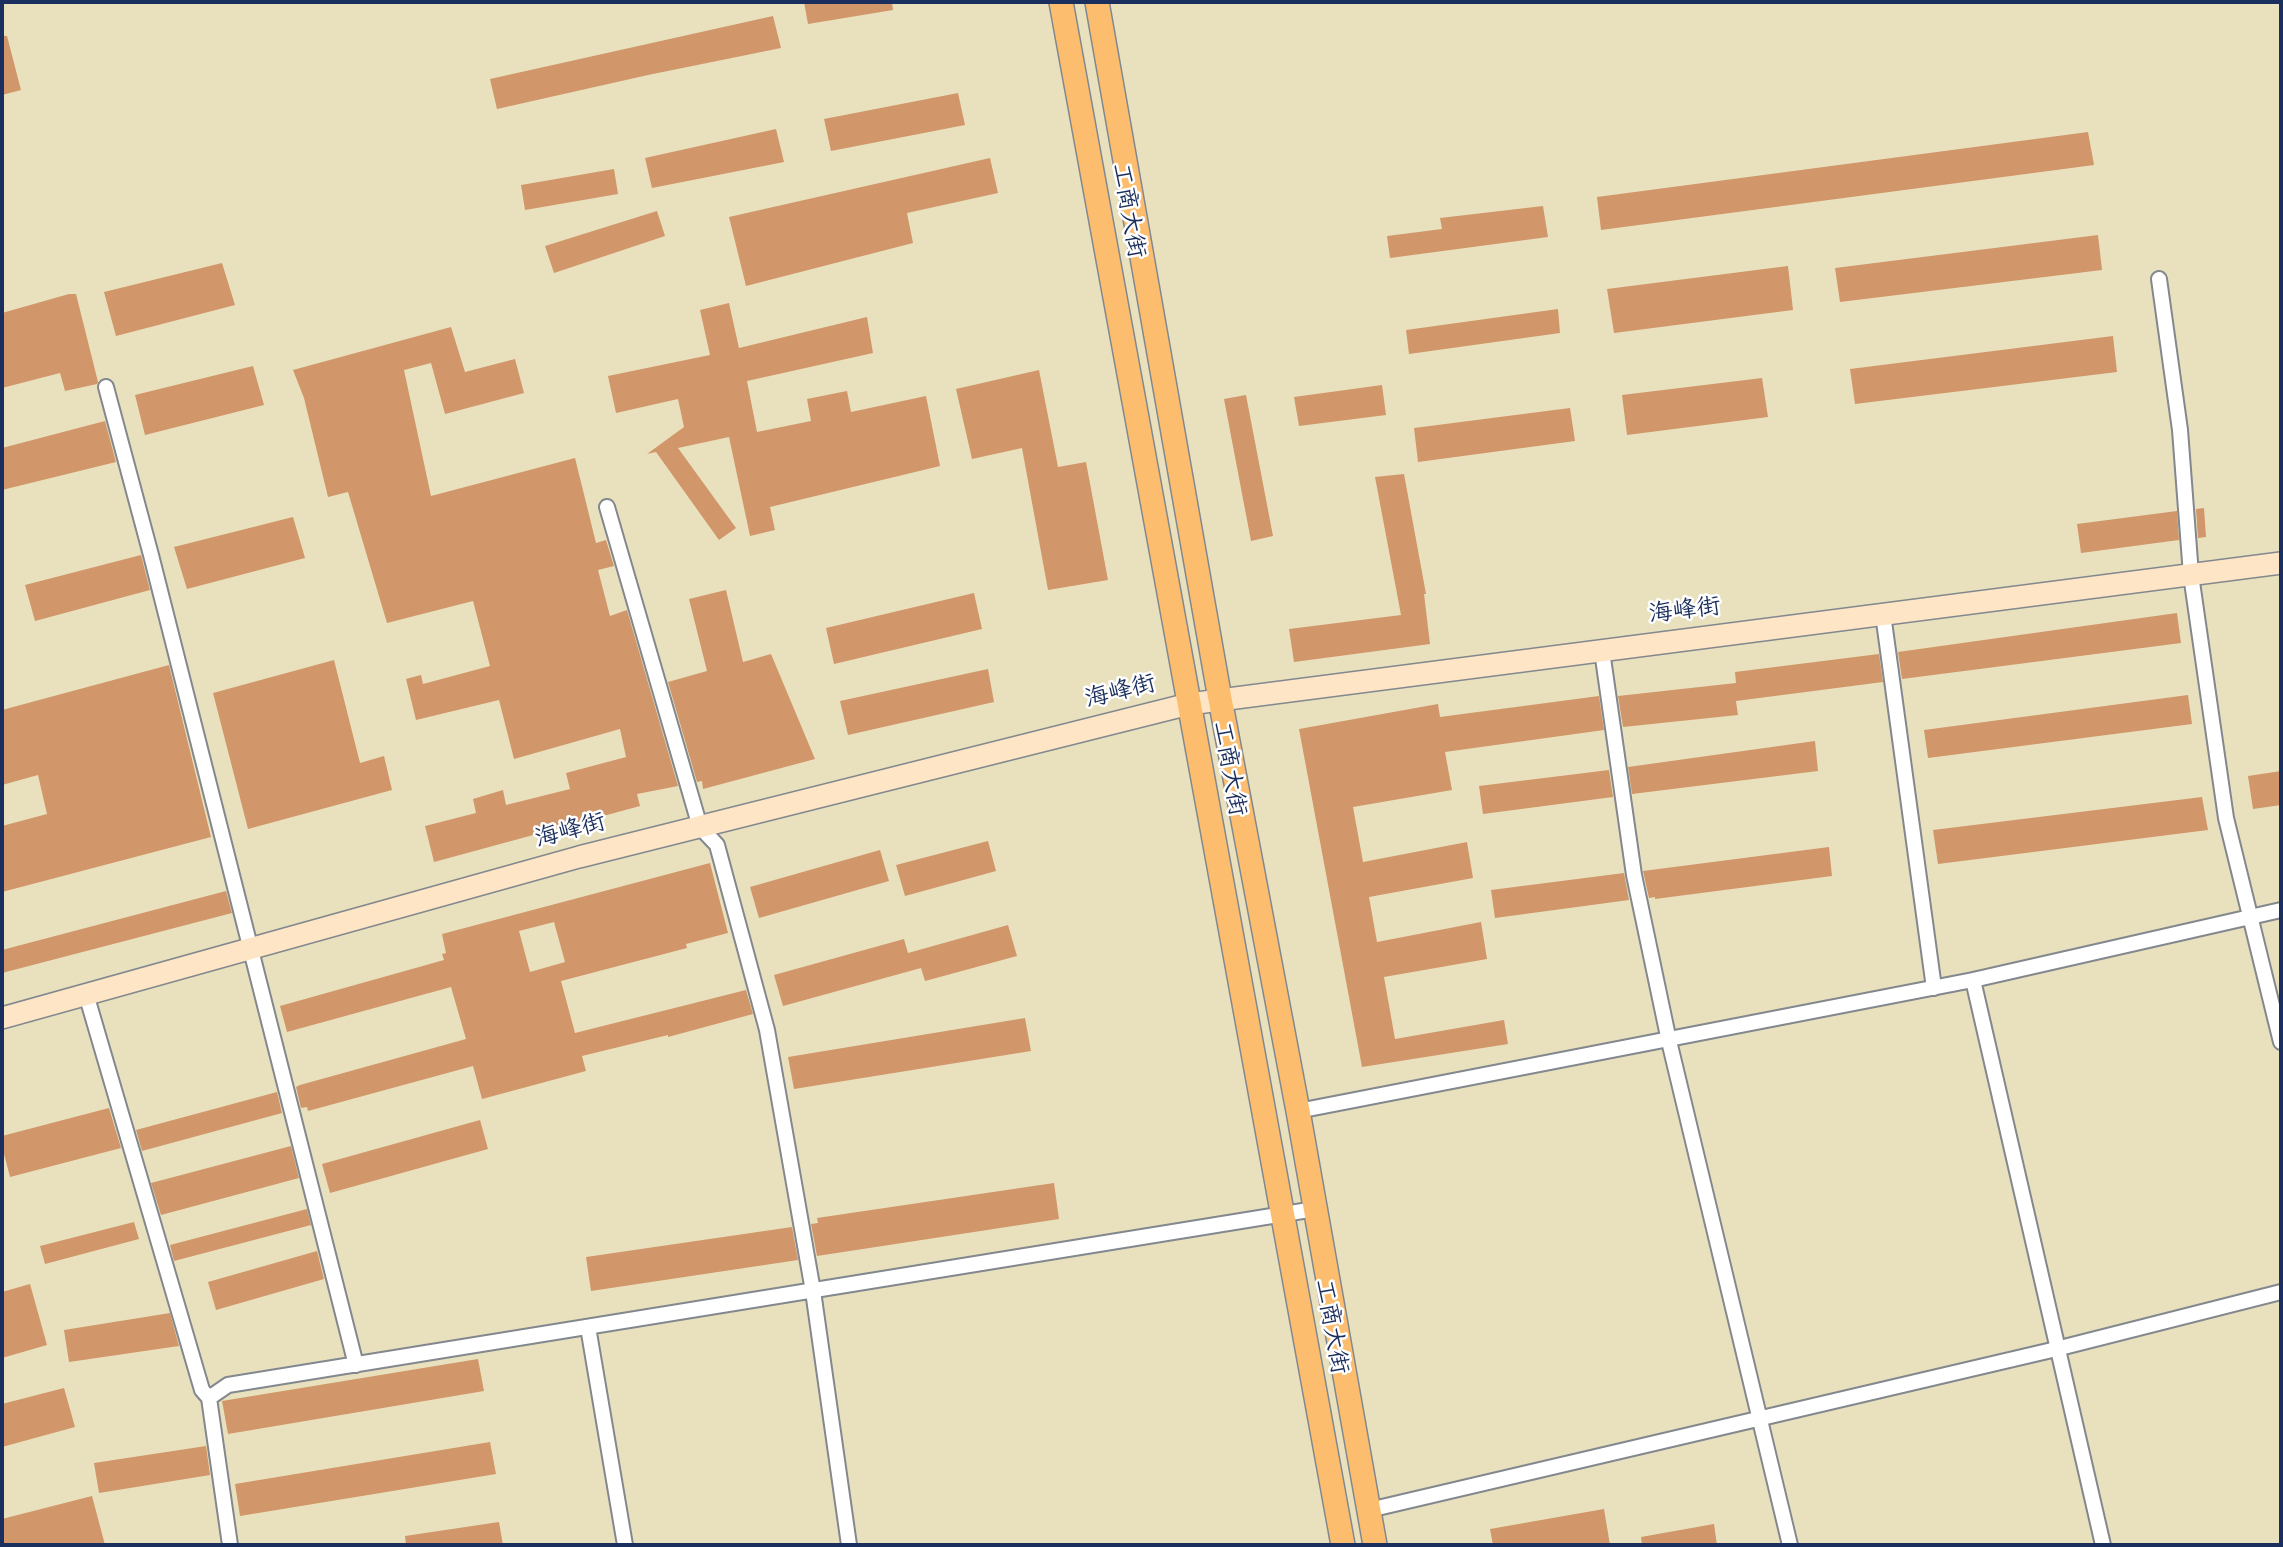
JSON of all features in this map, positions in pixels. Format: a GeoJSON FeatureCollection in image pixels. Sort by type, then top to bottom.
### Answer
{"type":"FeatureCollection","features":[{"type":"Feature","properties":{"kind":"main road","name":"工商大街"},"geometry":{"type":"LineString","coordinates":[[1061,2],[1343,1545]]}},
{"type":"Feature","properties":{"kind":"main road","name":"工商大街"},"geometry":{"type":"LineString","coordinates":[[1097,2],[1220,699],[1298,1111],[1375,1545]]}},
{"type":"Feature","properties":{"kind":"street"},"geometry":{"type":"LineString","coordinates":[[2159,279],[2180,430],[2191,575],[2226,818],[2281,1042]]}},
{"type":"Feature","properties":{"kind":"street"},"geometry":{"type":"LineString","coordinates":[[106,387],[356,1364]]}},
{"type":"Feature","properties":{"kind":"street"},"geometry":{"type":"LineString","coordinates":[[607,507],[700,827],[717,845],[767,1030],[813,1291],[849,1545]]}},
{"type":"Feature","properties":{"kind":"street","name":"海峰街"},"geometry":{"type":"LineString","coordinates":[[2,1018],[579,857],[1189,704],[2281,564]]}},
{"type":"Feature","properties":{"kind":"street"},"geometry":{"type":"LineString","coordinates":[[1883,614],[1934,988]]}},
{"type":"Feature","properties":{"kind":"street"},"geometry":{"type":"LineString","coordinates":[[1602,651],[1634,875],[1669,1041],[1790,1545]]}},
{"type":"Feature","properties":{"kind":"street"},"geometry":{"type":"LineString","coordinates":[[1298,1111],[1934,988],[2281,910]]}},
{"type":"Feature","properties":{"kind":"street"},"geometry":{"type":"LineString","coordinates":[[1973,980],[2103,1545]]}},
{"type":"Feature","properties":{"kind":"street"},"geometry":{"type":"LineString","coordinates":[[86,994],[202,1390],[209,1398],[230,1545]]}},
{"type":"Feature","properties":{"kind":"street"},"geometry":{"type":"LineString","coordinates":[[209,1398],[228,1385],[1315,1209]]}},
{"type":"Feature","properties":{"kind":"street"},"geometry":{"type":"LineString","coordinates":[[1369,1510],[2057,1348],[2281,1292]]}},
{"type":"Feature","properties":{"kind":"street"},"geometry":{"type":"LineString","coordinates":[[588,1327],[625,1545]]}},
{"type":"Feature","properties":{"kind":"building"},"geometry":{"type":"Polygon","coordinates":[[[804,2],[892,2],[893,10],[808,24],[804,2]]]}},
{"type":"Feature","properties":{"kind":"building"},"geometry":{"type":"Polygon","coordinates":[[[773,16],[781,48],[497,109],[490,79],[773,16]]]}},
{"type":"Feature","properties":{"kind":"building"},"geometry":{"type":"Polygon","coordinates":[[[2,36],[7,36],[21,90],[2,95],[2,36]]]}},
{"type":"Feature","properties":{"kind":"building"},"geometry":{"type":"Polygon","coordinates":[[[958,93],[965,125],[831,151],[824,119],[958,93]]]}},
{"type":"Feature","properties":{"kind":"building"},"geometry":{"type":"Polygon","coordinates":[[[776,129],[784,162],[652,188],[645,158],[776,129]]]}},
{"type":"Feature","properties":{"kind":"building"},"geometry":{"type":"Polygon","coordinates":[[[2088,132],[2094,165],[1601,230],[1597,197],[2088,132]]]}},
{"type":"Feature","properties":{"kind":"building"},"geometry":{"type":"Polygon","coordinates":[[[990,158],[998,193],[907,213],[913,243],[746,286],[729,217],[990,158]]]}},
{"type":"Feature","properties":{"kind":"building"},"geometry":{"type":"Polygon","coordinates":[[[614,169],[618,194],[525,210],[521,185],[614,169]]]}},
{"type":"Feature","properties":{"kind":"building"},"geometry":{"type":"Polygon","coordinates":[[[1543,206],[1548,237],[1390,258],[1387,236],[1442,229],[1440,218],[1543,206]]]}},
{"type":"Feature","properties":{"kind":"building"},"geometry":{"type":"Polygon","coordinates":[[[657,211],[665,236],[554,273],[545,246],[657,211]]]}},
{"type":"Feature","properties":{"kind":"building"},"geometry":{"type":"Polygon","coordinates":[[[2098,235],[2102,270],[1840,302],[1835,268],[2098,235]]]}},
{"type":"Feature","properties":{"kind":"building"},"geometry":{"type":"Polygon","coordinates":[[[222,263],[235,305],[116,336],[104,292],[222,263]]]}},
{"type":"Feature","properties":{"kind":"building"},"geometry":{"type":"Polygon","coordinates":[[[1788,266],[1793,310],[1614,333],[1607,289],[1788,266]]]}},
{"type":"Feature","properties":{"kind":"building"},"geometry":{"type":"Polygon","coordinates":[[[76,294],[97,384],[65,391],[60,373],[2,388],[2,313],[76,294]]]}},
{"type":"Feature","properties":{"kind":"building"},"geometry":{"type":"Polygon","coordinates":[[[729,303],[739,348],[867,317],[873,353],[747,381],[757,432],[811,421],[807,399],[847,391],[851,412],[926,396],[940,466],[770,507],[775,530],[750,536],[729,437],[678,448],[736,528],[719,540],[656,452],[647,454],[684,427],[678,399],[616,413],[608,376],[710,355],[700,310],[729,303]]]}},
{"type":"Feature","properties":{"kind":"building"},"geometry":{"type":"Polygon","coordinates":[[[1558,309],[1560,333],[1409,354],[1406,330],[1558,309]]]}},
{"type":"Feature","properties":{"kind":"building"},"geometry":{"type":"Polygon","coordinates":[[[451,327],[465,372],[515,359],[524,393],[445,414],[431,363],[404,370],[431,496],[575,458],[596,543],[606,540],[614,566],[598,570],[610,616],[627,610],[678,786],[637,794],[640,806],[434,862],[425,826],[476,813],[473,799],[503,790],[506,805],[570,789],[566,773],[626,757],[620,729],[514,759],[499,700],[416,720],[406,679],[421,675],[423,684],[490,666],[473,601],[387,623],[348,492],[328,497],[304,398],[293,370],[451,327]]]}},
{"type":"Feature","properties":{"kind":"building"},"geometry":{"type":"Polygon","coordinates":[[[2113,336],[2117,372],[1855,404],[1850,369],[2113,336]]]}},
{"type":"Feature","properties":{"kind":"building"},"geometry":{"type":"Polygon","coordinates":[[[253,366],[264,405],[145,435],[135,395],[253,366]]]}},
{"type":"Feature","properties":{"kind":"building"},"geometry":{"type":"Polygon","coordinates":[[[1039,370],[1058,467],[1086,462],[1108,580],[1048,590],[1022,448],[972,459],[956,389],[1039,370]]]}},
{"type":"Feature","properties":{"kind":"building"},"geometry":{"type":"Polygon","coordinates":[[[1762,378],[1768,417],[1627,435],[1622,395],[1762,378]]]}},
{"type":"Feature","properties":{"kind":"building"},"geometry":{"type":"Polygon","coordinates":[[[1382,385],[1386,415],[1299,426],[1294,397],[1382,385]]]}},
{"type":"Feature","properties":{"kind":"building"},"geometry":{"type":"Polygon","coordinates":[[[1246,395],[1273,536],[1251,541],[1224,399],[1246,395]]]}},
{"type":"Feature","properties":{"kind":"building"},"geometry":{"type":"Polygon","coordinates":[[[1570,408],[1575,441],[1418,462],[1414,428],[1570,408]]]}},
{"type":"Feature","properties":{"kind":"building"},"geometry":{"type":"Polygon","coordinates":[[[105,421],[116,462],[2,490],[2,448],[105,421]]]}},
{"type":"Feature","properties":{"kind":"building"},"geometry":{"type":"Polygon","coordinates":[[[1404,474],[1426,594],[1430,644],[1294,662],[1289,629],[1401,615],[1375,477],[1404,474]]]}},
{"type":"Feature","properties":{"kind":"building"},"geometry":{"type":"Polygon","coordinates":[[[2204,508],[2206,537],[2198,538],[2196,509],[2204,508]]]}},
{"type":"Feature","properties":{"kind":"building"},"geometry":{"type":"Polygon","coordinates":[[[2177,511],[2179,540],[2081,553],[2077,524],[2177,511]]]}},
{"type":"Feature","properties":{"kind":"building"},"geometry":{"type":"Polygon","coordinates":[[[293,517],[305,558],[187,589],[174,547],[293,517]]]}},
{"type":"Feature","properties":{"kind":"building"},"geometry":{"type":"Polygon","coordinates":[[[141,555],[150,590],[35,621],[25,585],[141,555]]]}},
{"type":"Feature","properties":{"kind":"building"},"geometry":{"type":"Polygon","coordinates":[[[726,590],[743,662],[771,654],[815,759],[703,789],[702,781],[697,782],[668,682],[707,671],[689,599],[726,590]]]}},
{"type":"Feature","properties":{"kind":"building"},"geometry":{"type":"Polygon","coordinates":[[[974,593],[982,629],[834,664],[826,628],[974,593]]]}},
{"type":"Feature","properties":{"kind":"building"},"geometry":{"type":"Polygon","coordinates":[[[2177,613],[2181,643],[1902,679],[1898,652],[2177,613]]]}},
{"type":"Feature","properties":{"kind":"building"},"geometry":{"type":"Polygon","coordinates":[[[1879,654],[1883,682],[1736,701],[1738,715],[1623,727],[1618,696],[1736,683],[1735,672],[1879,654]]]}},
{"type":"Feature","properties":{"kind":"building"},"geometry":{"type":"Polygon","coordinates":[[[334,660],[360,763],[384,756],[392,790],[248,829],[213,693],[334,660]]]}},
{"type":"Feature","properties":{"kind":"building"},"geometry":{"type":"Polygon","coordinates":[[[169,665],[211,837],[2,892],[2,826],[47,814],[38,775],[2,785],[2,710],[169,665]]]}},
{"type":"Feature","properties":{"kind":"building"},"geometry":{"type":"Polygon","coordinates":[[[988,669],[994,702],[848,735],[840,701],[988,669]]]}},
{"type":"Feature","properties":{"kind":"building"},"geometry":{"type":"Polygon","coordinates":[[[2188,695],[2192,724],[1928,758],[1924,730],[2188,695]]]}},
{"type":"Feature","properties":{"kind":"building"},"geometry":{"type":"Polygon","coordinates":[[[1599,696],[1604,730],[1445,752],[1452,790],[1353,807],[1363,862],[1467,842],[1473,878],[1369,897],[1377,942],[1481,922],[1487,959],[1384,977],[1395,1039],[1504,1020],[1508,1044],[1362,1067],[1299,729],[1438,704],[1440,717],[1599,696]]]}},
{"type":"Feature","properties":{"kind":"building"},"geometry":{"type":"Polygon","coordinates":[[[1815,741],[1818,771],[1632,794],[1628,767],[1815,741]]]}},
{"type":"Feature","properties":{"kind":"building"},"geometry":{"type":"Polygon","coordinates":[[[1609,770],[1613,797],[1483,814],[1479,786],[1609,770]]]}},
{"type":"Feature","properties":{"kind":"building"},"geometry":{"type":"Polygon","coordinates":[[[2281,771],[2281,805],[2253,809],[2248,776],[2281,771]]]}},
{"type":"Feature","properties":{"kind":"building"},"geometry":{"type":"Polygon","coordinates":[[[2202,797],[2208,830],[1938,864],[1933,830],[2202,797]]]}},
{"type":"Feature","properties":{"kind":"building"},"geometry":{"type":"Polygon","coordinates":[[[988,841],[996,871],[905,896],[896,865],[988,841]]]}},
{"type":"Feature","properties":{"kind":"building"},"geometry":{"type":"Polygon","coordinates":[[[1829,847],[1832,876],[1655,899],[1649,898],[1643,871],[1829,847]]]}},
{"type":"Feature","properties":{"kind":"building"},"geometry":{"type":"Polygon","coordinates":[[[880,850],[889,881],[759,918],[750,887],[880,850]]]}},
{"type":"Feature","properties":{"kind":"building"},"geometry":{"type":"Polygon","coordinates":[[[710,863],[728,933],[686,944],[687,948],[561,981],[575,1033],[746,990],[753,1014],[582,1056],[586,1071],[482,1099],[473,1066],[308,1111],[307,1107],[301,1108],[296,1087],[300,1085],[466,1039],[451,987],[287,1032],[280,1006],[444,960],[442,954],[446,953],[442,934],[710,863]],[[554,922],[519,931],[530,972],[565,962],[554,922]]]}},
{"type":"Feature","properties":{"kind":"building"},"geometry":{"type":"Polygon","coordinates":[[[1624,873],[1629,900],[1495,918],[1491,890],[1624,873]]]}},
{"type":"Feature","properties":{"kind":"building"},"geometry":{"type":"Polygon","coordinates":[[[226,891],[232,913],[2,973],[2,950],[226,891]]]}},
{"type":"Feature","properties":{"kind":"building"},"geometry":{"type":"Polygon","coordinates":[[[1008,925],[1017,956],[925,981],[921,968],[783,1006],[774,975],[904,939],[908,953],[1008,925]]]}},
{"type":"Feature","properties":{"kind":"building"},"geometry":{"type":"Polygon","coordinates":[[[1025,1018],[1031,1051],[794,1089],[788,1057],[1025,1018]]]}},
{"type":"Feature","properties":{"kind":"building"},"geometry":{"type":"Polygon","coordinates":[[[277,1092],[282,1113],[142,1151],[136,1130],[277,1092]]]}},
{"type":"Feature","properties":{"kind":"building"},"geometry":{"type":"Polygon","coordinates":[[[109,1108],[121,1148],[10,1177],[2,1136],[109,1108]]]}},
{"type":"Feature","properties":{"kind":"building"},"geometry":{"type":"Polygon","coordinates":[[[480,1120],[488,1149],[330,1193],[322,1164],[480,1120]]]}},
{"type":"Feature","properties":{"kind":"building"},"geometry":{"type":"Polygon","coordinates":[[[291,1146],[299,1178],[161,1215],[151,1183],[291,1146]]]}},
{"type":"Feature","properties":{"kind":"building"},"geometry":{"type":"Polygon","coordinates":[[[1054,1183],[1059,1219],[817,1256],[811,1224],[818,1223],[817,1218],[1054,1183]]]}},
{"type":"Feature","properties":{"kind":"building"},"geometry":{"type":"Polygon","coordinates":[[[307,1209],[311,1225],[174,1261],[170,1245],[307,1209]]]}},
{"type":"Feature","properties":{"kind":"building"},"geometry":{"type":"Polygon","coordinates":[[[134,1222],[139,1239],[45,1264],[40,1246],[134,1222]]]}},
{"type":"Feature","properties":{"kind":"building"},"geometry":{"type":"Polygon","coordinates":[[[792,1227],[798,1260],[591,1291],[586,1257],[792,1227]]]}},
{"type":"Feature","properties":{"kind":"building"},"geometry":{"type":"Polygon","coordinates":[[[317,1251],[324,1279],[216,1310],[208,1282],[317,1251]]]}},
{"type":"Feature","properties":{"kind":"building"},"geometry":{"type":"Polygon","coordinates":[[[30,1284],[47,1345],[2,1358],[2,1292],[30,1284]]]}},
{"type":"Feature","properties":{"kind":"building"},"geometry":{"type":"Polygon","coordinates":[[[170,1313],[179,1346],[69,1362],[64,1330],[170,1313]]]}},
{"type":"Feature","properties":{"kind":"building"},"geometry":{"type":"Polygon","coordinates":[[[478,1359],[484,1391],[228,1434],[222,1401],[478,1359]]]}},
{"type":"Feature","properties":{"kind":"building"},"geometry":{"type":"Polygon","coordinates":[[[64,1388],[75,1427],[2,1447],[2,1404],[64,1388]]]}},
{"type":"Feature","properties":{"kind":"building"},"geometry":{"type":"Polygon","coordinates":[[[490,1442],[496,1474],[240,1516],[235,1484],[490,1442]]]}},
{"type":"Feature","properties":{"kind":"building"},"geometry":{"type":"Polygon","coordinates":[[[206,1446],[210,1475],[99,1493],[94,1463],[206,1446]]]}},
{"type":"Feature","properties":{"kind":"building"},"geometry":{"type":"Polygon","coordinates":[[[92,1496],[105,1545],[2,1545],[2,1519],[92,1496]]]}},
{"type":"Feature","properties":{"kind":"building"},"geometry":{"type":"Polygon","coordinates":[[[1604,1509],[1610,1545],[1493,1545],[1490,1529],[1604,1509]]]}},
{"type":"Feature","properties":{"kind":"building"},"geometry":{"type":"Polygon","coordinates":[[[499,1522],[503,1545],[406,1545],[405,1536],[499,1522]]]}},
{"type":"Feature","properties":{"kind":"building"},"geometry":{"type":"Polygon","coordinates":[[[1714,1524],[1717,1545],[1642,1545],[1641,1537],[1714,1524]]]}}]}
